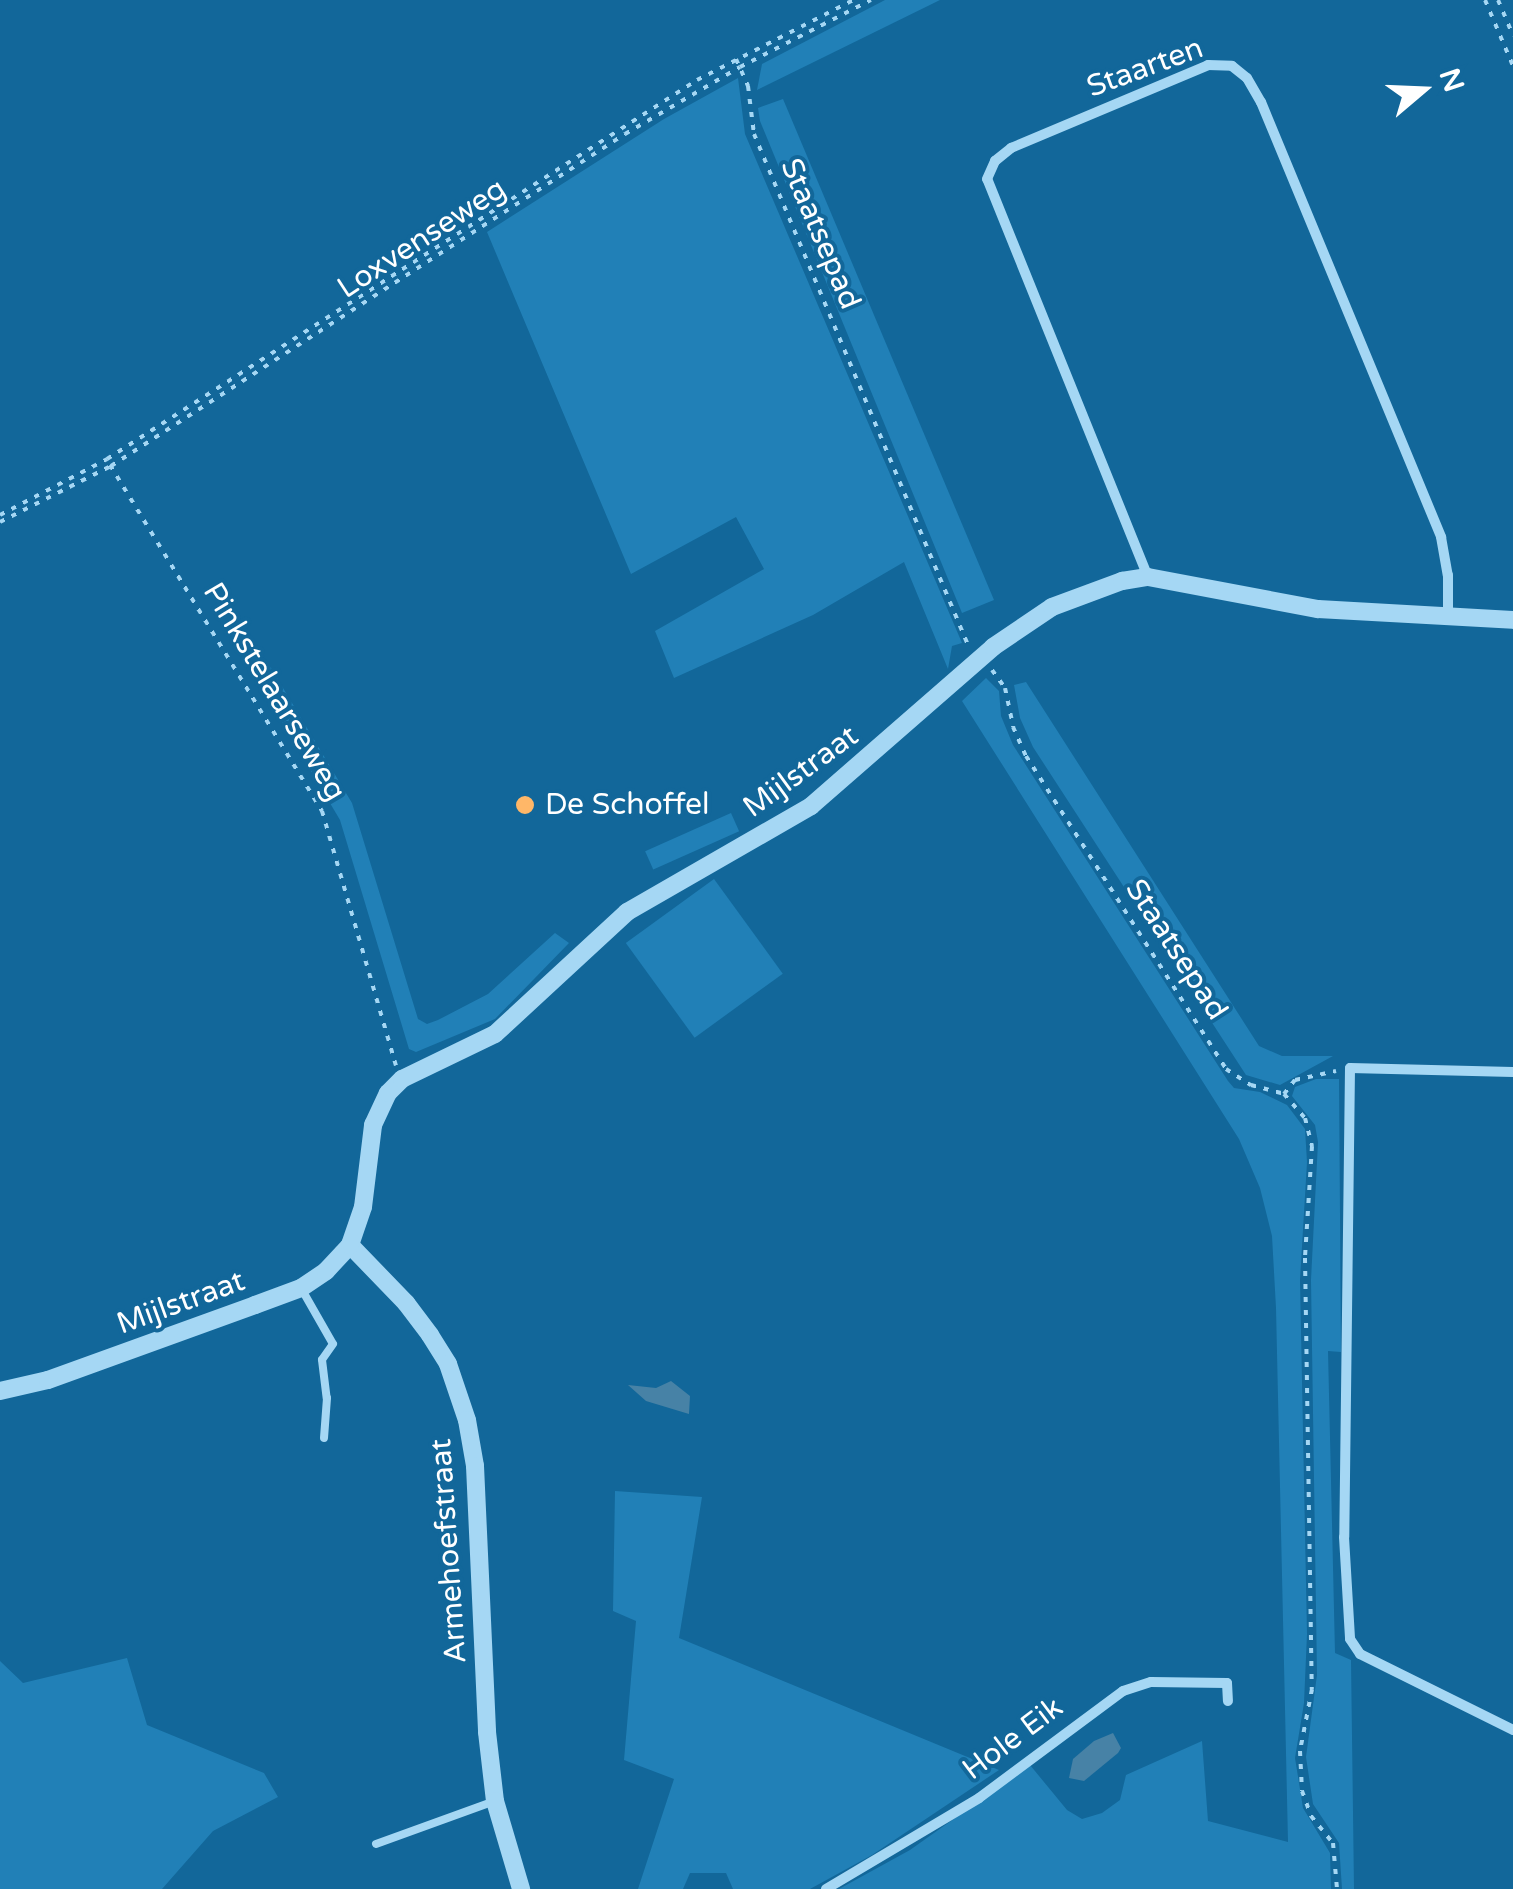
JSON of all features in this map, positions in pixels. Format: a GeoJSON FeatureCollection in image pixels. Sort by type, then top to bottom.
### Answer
{"type":"FeatureCollection","features":[{"type":"Feature","properties":{"kind":"street","name":"Staarten"},"geometry":{"type":"LineString","coordinates":[[1148,577],[986,179],[1011,148],[1208,65],[1232,66],[1247,78],[1261,102],[1441,537],[1448,575],[1448,620]]}},
{"type":"Feature","properties":{"kind":"street","name":"Mijlstraat"},"geometry":{"type":"LineString","coordinates":[[402,1078],[495,1034],[626,912],[811,806],[980,659],[1052,607],[1122,581],[1148,577],[1318,609],[1448,620],[1513,620]]}},
{"type":"Feature","properties":{"kind":"street"},"geometry":{"type":"LineString","coordinates":[[1513,1072],[1350,1068],[1344,1461],[1350,1638],[1360,1654],[1513,1730]]}},
{"type":"Feature","properties":{"kind":"street"},"geometry":{"type":"LineString","coordinates":[[350,1245],[362,1207],[373,1126],[388,1094],[402,1078]]}},
{"type":"Feature","properties":{"kind":"street","name":"Mijlstraat"},"geometry":{"type":"LineString","coordinates":[[0,1392],[121,1354],[300,1288],[326,1272],[350,1245]]}},
{"type":"Feature","properties":{"kind":"street","name":"Armehoefstraat"},"geometry":{"type":"LineString","coordinates":[[350,1245],[406,1303],[430,1335],[448,1364],[467,1420],[475,1466],[487,1732],[495,1802],[521,1889]]}},
{"type":"Feature","properties":{"kind":"street","name":"Hole Eik"},"geometry":{"type":"LineString","coordinates":[[826,1889],[979,1798],[1123,1691],[1150,1682],[1227,1683],[1228,1701]]}},
{"type":"Feature","properties":{"kind":"lane"},"geometry":{"type":"LineString","coordinates":[[300,1288],[333,1344],[322,1360],[328,1398],[324,1438]]}},
{"type":"Feature","properties":{"kind":"lane"},"geometry":{"type":"LineString","coordinates":[[376,1844],[495,1802]]}},
{"type":"Feature","properties":{"kind":"path","name":"Loxvenseweg"},"geometry":{"type":"LineString","coordinates":[[0,515],[107,459],[736,58],[854,0]]}},
{"type":"Feature","properties":{"kind":"path","name":"Loxvenseweg"},"geometry":{"type":"LineString","coordinates":[[0,522],[110,466],[625,134],[740,67],[872,0]]}},
{"type":"Feature","properties":{"kind":"path"},"geometry":{"type":"LineString","coordinates":[[1485,0],[1513,66]]}},
{"type":"Feature","properties":{"kind":"path"},"geometry":{"type":"LineString","coordinates":[[1498,0],[1513,36]]}},
{"type":"Feature","properties":{"kind":"path","name":"Staatsepad"},"geometry":{"type":"LineString","coordinates":[[736,58],[749,94],[754,134],[963,639],[1005,688],[1013,727],[1026,756],[1226,1070],[1251,1085],[1284,1094]]}},
{"type":"Feature","properties":{"kind":"path","name":"Pinkstelaarseweg"},"geometry":{"type":"LineString","coordinates":[[107,459],[322,811],[402,1078]]}},
{"type":"Feature","properties":{"kind":"path"},"geometry":{"type":"LineString","coordinates":[[1337,1889],[1333,1844],[1312,1816],[1302,1791],[1300,1751],[1312,1688],[1305,1258],[1312,1146],[1305,1118],[1284,1094],[1295,1080],[1350,1068]]}},
{"type":"Feature","properties":{"kind":"shaded area"},"geometry":{"type":"Polygon","coordinates":[[[885,0],[940,0],[757,90],[762,64],[885,0]]]}},
{"type":"Feature","properties":{"kind":"shaded area"},"geometry":{"type":"Polygon","coordinates":[[[738,78],[745,134],[962,643],[952,646],[948,669],[904,562],[813,615],[674,678],[655,631],[764,569],[736,517],[631,574],[487,232],[664,119],[738,78]]]}},
{"type":"Feature","properties":{"kind":"shaded area"},"geometry":{"type":"Polygon","coordinates":[[[783,99],[994,600],[962,613],[760,121],[758,108],[783,99]]]}},
{"type":"Feature","properties":{"kind":"shaded area"},"geometry":{"type":"Polygon","coordinates":[[[268,663],[352,803],[418,1019],[427,1024],[488,994],[555,933],[569,943],[495,1019],[416,1052],[409,1049],[340,820],[253,673],[268,663]]]}},
{"type":"Feature","properties":{"kind":"shaded area"},"geometry":{"type":"Polygon","coordinates":[[[986,678],[999,691],[1001,716],[1013,745],[1228,1081],[1234,1088],[1260,1092],[1287,1105],[1305,1129],[1307,1162],[1300,1280],[1307,1634],[1304,1703],[1295,1758],[1303,1808],[1330,1853],[1331,1889],[839,1889],[910,1850],[1030,1765],[1067,1810],[1082,1819],[1102,1813],[1120,1800],[1126,1775],[1202,1741],[1208,1821],[1288,1842],[1276,1308],[1272,1236],[1260,1188],[1239,1139],[962,701],[986,678]]]}},
{"type":"Feature","properties":{"kind":"shaded area"},"geometry":{"type":"Polygon","coordinates":[[[1026,682],[1259,1046],[1282,1056],[1333,1056],[1280,1085],[1246,1075],[1033,747],[1020,718],[1014,685],[1026,682]]]}},
{"type":"Feature","properties":{"kind":"shaded area"},"geometry":{"type":"Polygon","coordinates":[[[731,813],[739,831],[653,870],[645,851],[731,813]]]}},
{"type":"Feature","properties":{"kind":"shaded area"},"geometry":{"type":"Polygon","coordinates":[[[714,879],[783,974],[695,1038],[626,943],[714,879]]]}},
{"type":"Feature","properties":{"kind":"shaded area"},"geometry":{"type":"Polygon","coordinates":[[[1316,1079],[1339,1079],[1341,1352],[1328,1351],[1335,1653],[1351,1660],[1354,1889],[1342,1889],[1339,1843],[1313,1804],[1306,1757],[1317,1675],[1311,1280],[1318,1142],[1315,1125],[1292,1096],[1295,1087],[1316,1079]]]}},
{"type":"Feature","properties":{"kind":"shaded area"},"geometry":{"type":"Polygon","coordinates":[[[671,1381],[690,1396],[689,1414],[646,1401],[628,1385],[656,1388],[671,1381]]]}},
{"type":"Feature","properties":{"kind":"shaded area"},"geometry":{"type":"Polygon","coordinates":[[[615,1491],[702,1497],[679,1638],[999,1770],[872,1855],[810,1889],[733,1889],[726,1873],[690,1873],[683,1889],[638,1889],[674,1779],[624,1760],[636,1621],[613,1611],[615,1491]]]}},
{"type":"Feature","properties":{"kind":"shaded area"},"geometry":{"type":"Polygon","coordinates":[[[127,1658],[147,1725],[264,1773],[278,1797],[213,1831],[162,1889],[0,1889],[0,1661],[23,1683],[127,1658]]]}},
{"type":"Feature","properties":{"kind":"shaded area"},"geometry":{"type":"Polygon","coordinates":[[[1113,1733],[1121,1748],[1118,1753],[1084,1781],[1069,1778],[1073,1759],[1094,1741],[1113,1733]]]}},
{"type":"Feature","properties":{"kind":"place","name":"De Schoffel"},"geometry":{"type":"Point","coordinates":[525,805]}}]}
